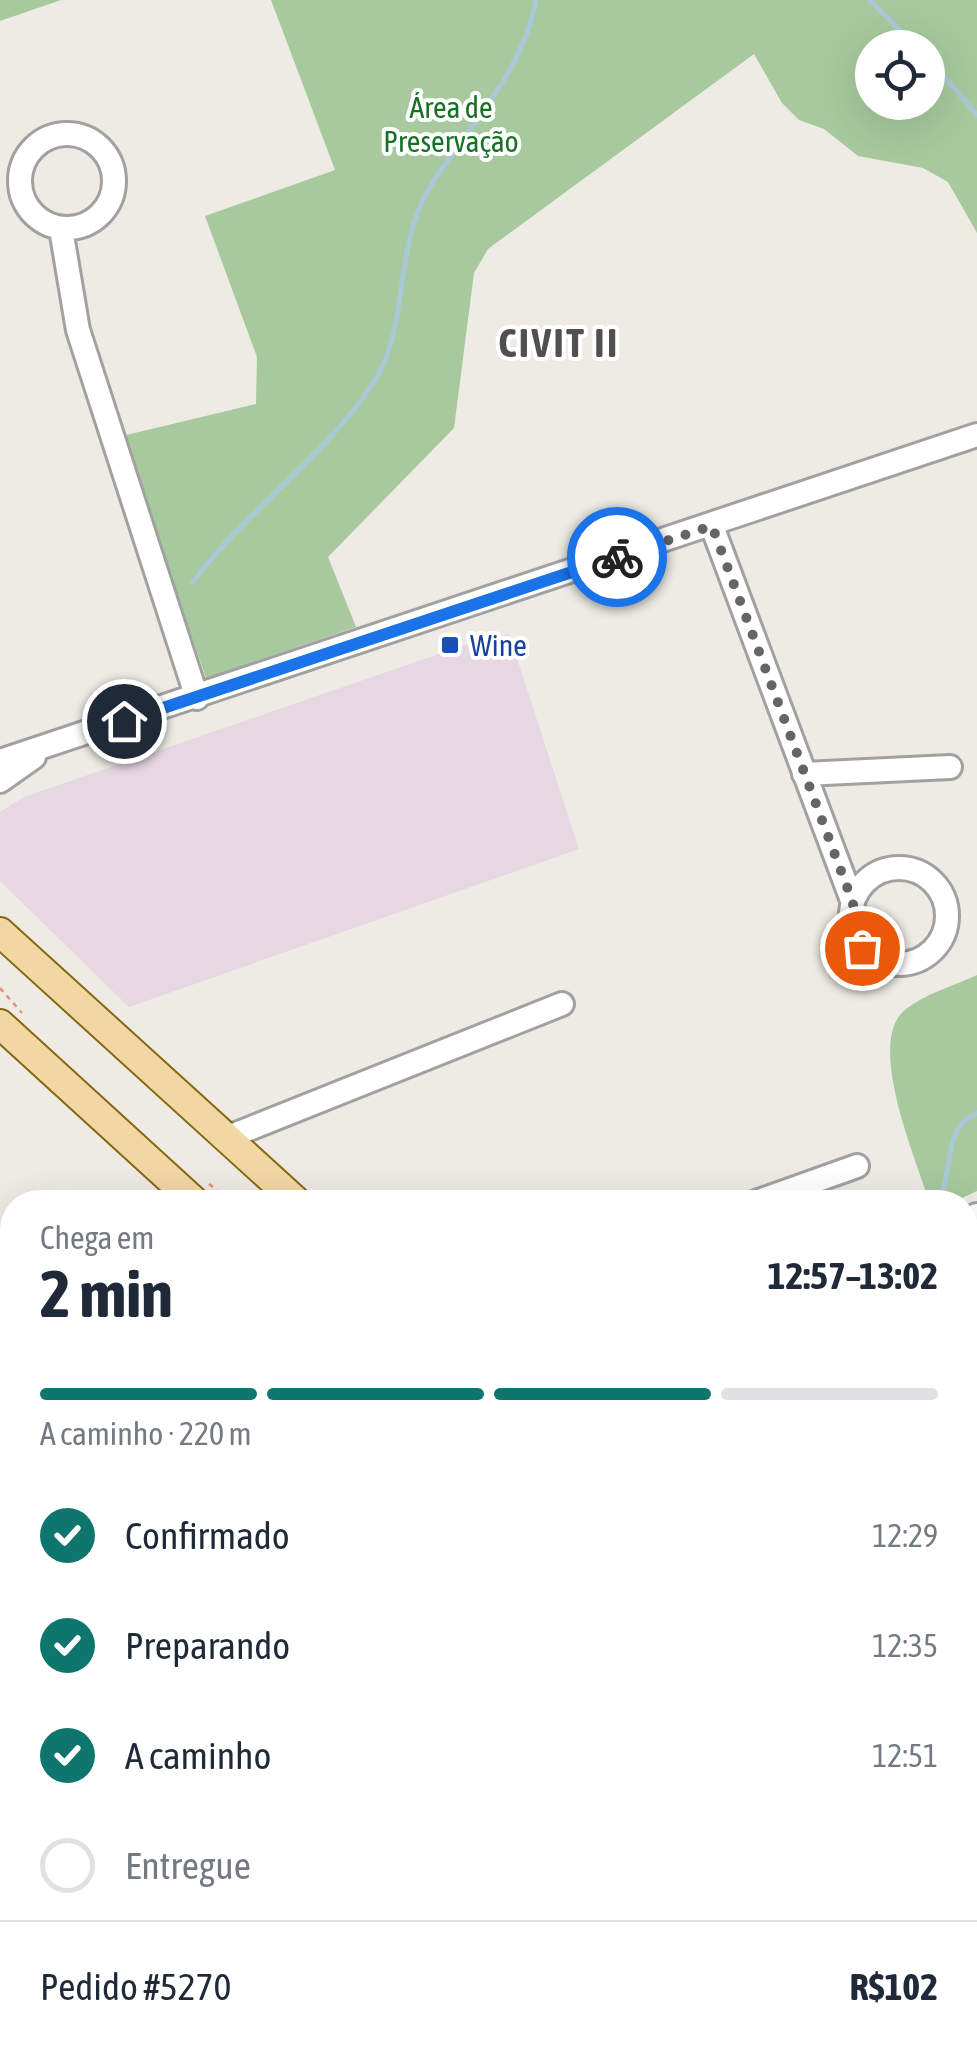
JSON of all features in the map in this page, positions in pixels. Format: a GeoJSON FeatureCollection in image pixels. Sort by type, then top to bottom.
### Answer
{"type":"FeatureCollection","features":[{"type":"Feature","properties":{"kind":"main road"},"geometry":{"type":"LineString","coordinates":[[0,932],[284,1190]]}},
{"type":"Feature","properties":{"kind":"main road"},"geometry":{"type":"LineString","coordinates":[[0,1024],[182,1190]]}},
{"type":"Feature","properties":{"kind":"street"},"geometry":{"type":"LineString","coordinates":[[73,134],[87,138],[108,159],[114,188],[101,214],[89,223],[60,228],[46,224],[25,204],[20,175],[24,161],[44,140],[73,134]]}},
{"type":"Feature","properties":{"kind":"street"},"geometry":{"type":"LineString","coordinates":[[60,228],[78,330],[197,698]]}},
{"type":"Feature","properties":{"kind":"street"},"geometry":{"type":"LineString","coordinates":[[0,761],[977,435]]}},
{"type":"Feature","properties":{"kind":"street"},"geometry":{"type":"LineString","coordinates":[[712,526],[853,903],[854,934],[875,958],[906,964],[933,950],[942,937],[946,906],[929,880],[916,871],[884,870],[870,878],[853,903]]}},
{"type":"Feature","properties":{"kind":"street"},"geometry":{"type":"LineString","coordinates":[[0,781],[52,744]]}},
{"type":"Feature","properties":{"kind":"street"},"geometry":{"type":"LineString","coordinates":[[804,774],[950,767]]}},
{"type":"Feature","properties":{"kind":"street"},"geometry":{"type":"LineString","coordinates":[[226,1138],[562,1004]]}},
{"type":"Feature","properties":{"kind":"street"},"geometry":{"type":"LineString","coordinates":[[790,1190],[857,1166]]}},
{"type":"Feature","properties":{"kind":"shaded area"},"geometry":{"type":"Polygon","coordinates":[[[509,634],[579,849],[129,1007],[0,881],[0,812],[24,797],[485,638],[509,634]]]}},
{"type":"Feature","properties":{"kind":"green space"},"geometry":{"type":"Polygon","coordinates":[[[0,0],[61,0],[0,21],[0,0]]]}},
{"type":"Feature","properties":{"kind":"green space","name":"Área de Preservação"},"geometry":{"type":"Polygon","coordinates":[[[271,0],[977,0],[977,233],[948,182],[923,168],[858,156],[824,129],[799,120],[782,103],[754,54],[488,249],[474,273],[454,428],[328,557],[356,627],[206,678],[122,436],[256,404],[257,357],[205,216],[335,170],[271,0]]]}},
{"type":"Feature","properties":{"kind":"green space"},"geometry":{"type":"Polygon","coordinates":[[[977,975],[977,1190],[925,1190],[897,1102],[890,1047],[894,1025],[906,1009],[977,975]]]}},
{"type":"Feature","properties":{"kind":"waterway"},"geometry":{"type":"LineString","coordinates":[[193,582],[238,530],[338,429],[379,373],[394,331],[418,211],[428,190],[506,76],[529,27],[536,0]]}},
{"type":"Feature","properties":{"kind":"waterway"},"geometry":{"type":"LineString","coordinates":[[870,0],[899,30]]}},
{"type":"Feature","properties":{"kind":"waterway"},"geometry":{"type":"LineString","coordinates":[[945,78],[977,115]]}},
{"type":"Feature","properties":{"kind":"waterway"},"geometry":{"type":"LineString","coordinates":[[943,1190],[953,1139],[966,1120],[977,1113]]}},
{"type":"Feature","properties":{"kind":"way so far"},"geometry":{"type":"LineString","coordinates":[[617,557],[712,526],[853,903],[854,934],[862,948]]}},
{"type":"Feature","properties":{"kind":"place","name":"Wine"},"geometry":{"type":"Point","coordinates":[450,645]}},
{"type":"Feature","properties":{"kind":"district","name":"CIVIT II"},"geometry":{"type":"Point","coordinates":[559,342]}},
{"type":"Feature","properties":{"kind":"route"},"geometry":{"type":"LineString","coordinates":[[124,721],[617,557]]}}]}
